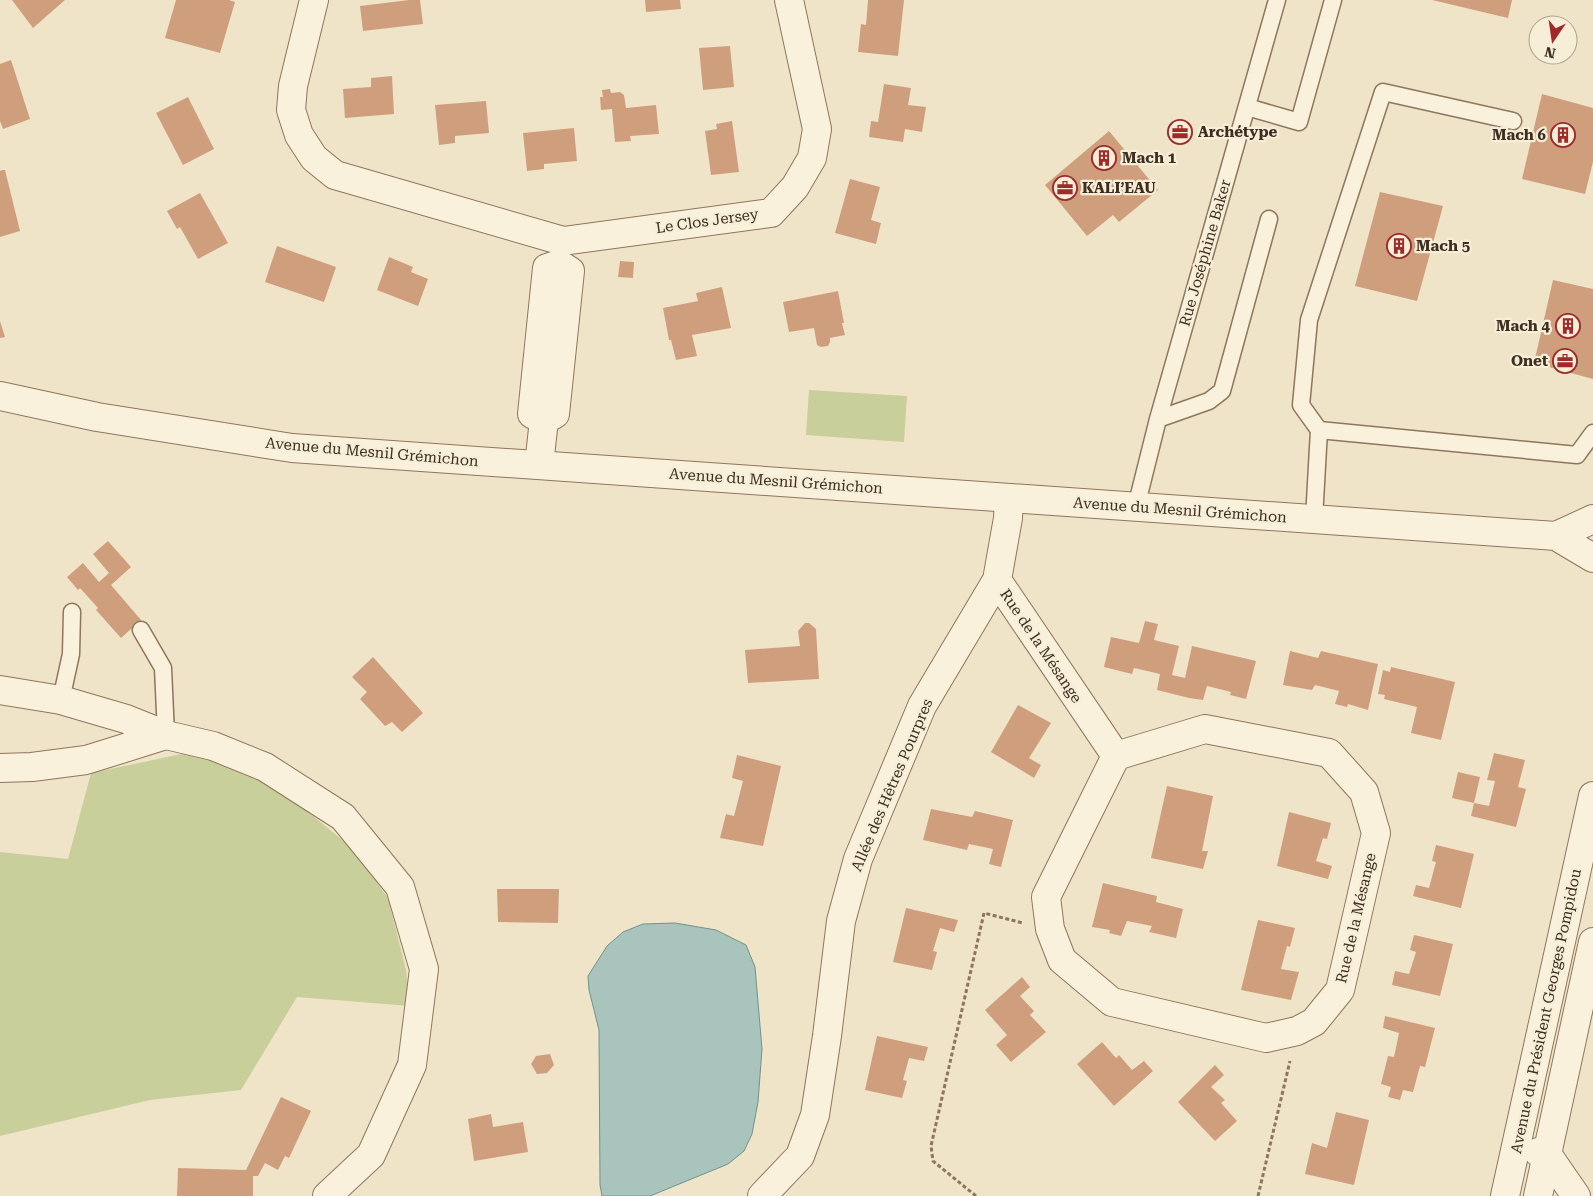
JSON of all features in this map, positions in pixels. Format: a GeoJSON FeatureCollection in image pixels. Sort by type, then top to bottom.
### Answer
{"type":"FeatureCollection","features":[{"type":"Feature","properties":{"kind":"street","name":"Le Clos Jersey"},"geometry":{"type":"LineString","coordinates":[[314,0],[293,86],[291,110],[299,135],[314,158],[334,175],[561,253],[771,213],[795,187],[812,158],[817,129],[789,0]]}},
{"type":"Feature","properties":{"kind":"street"},"geometry":{"type":"LineString","coordinates":[[539,465],[544,420],[555,414],[569,281],[570,271],[561,253]]}},
{"type":"Feature","properties":{"kind":"street","name":"Avenue du Mesnil Grémichon"},"geometry":{"type":"LineString","coordinates":[[0,396],[98,418],[292,448],[1556,536],[1593,558]]}},
{"type":"Feature","properties":{"kind":"street","name":"Rue de la Mésange"},"geometry":{"type":"LineString","coordinates":[[1009,498],[1008,518],[997,580],[1116,756]]}},
{"type":"Feature","properties":{"kind":"street","name":"Avenue du Mesnil Grémichon"},"geometry":{"type":"LineString","coordinates":[[1556,536],[1593,518]]}},
{"type":"Feature","properties":{"kind":"street","name":"Allée des Hêtres Pourpres"},"geometry":{"type":"LineString","coordinates":[[762,1196],[800,1156],[815,1115],[841,921],[858,859],[922,706],[997,580]]}},
{"type":"Feature","properties":{"kind":"street"},"geometry":{"type":"LineString","coordinates":[[0,690],[61,700],[126,719],[166,735],[213,746],[265,766],[343,817],[400,887],[424,969],[412,1065],[371,1154],[327,1196]]}},
{"type":"Feature","properties":{"kind":"street","name":"Rue de la Mésange"},"geometry":{"type":"LineString","coordinates":[[1205,729],[1329,753],[1364,792],[1376,833],[1340,990],[1314,1022],[1297,1031],[1266,1038],[1112,1002],[1062,960],[1050,929],[1046,897],[1116,756],[1205,729]]}},
{"type":"Feature","properties":{"kind":"street"},"geometry":{"type":"LineString","coordinates":[[0,768],[32,767],[86,760],[166,735]]}},
{"type":"Feature","properties":{"kind":"street","name":"Avenue du Président Georges Pompidou"},"geometry":{"type":"LineString","coordinates":[[1505,1196],[1593,796]]}},
{"type":"Feature","properties":{"kind":"street","name":"Avenue du Président Georges Pompidou"},"geometry":{"type":"LineString","coordinates":[[1538,1196],[1593,942]]}},
{"type":"Feature","properties":{"kind":"street"},"geometry":{"type":"LineString","coordinates":[[1516,1147],[1548,1154],[1576,1196]]}},
{"type":"Feature","properties":{"kind":"lane","name":"Rue Joséphine Baker"},"geometry":{"type":"LineString","coordinates":[[1136,507],[1158,419],[1277,0]]}},
{"type":"Feature","properties":{"kind":"lane"},"geometry":{"type":"LineString","coordinates":[[1247,107],[1299,122],[1333,0]]}},
{"type":"Feature","properties":{"kind":"lane"},"geometry":{"type":"LineString","coordinates":[[1314,519],[1319,430],[1301,405],[1309,320],[1383,92],[1513,121]]}},
{"type":"Feature","properties":{"kind":"lane"},"geometry":{"type":"LineString","coordinates":[[1158,419],[1209,401],[1222,391],[1269,218]]}},
{"type":"Feature","properties":{"kind":"lane"},"geometry":{"type":"LineString","coordinates":[[1319,430],[1577,455],[1593,433]]}},
{"type":"Feature","properties":{"kind":"lane"},"geometry":{"type":"LineString","coordinates":[[61,700],[71,654],[72,612]]}},
{"type":"Feature","properties":{"kind":"lane"},"geometry":{"type":"LineString","coordinates":[[141,630],[163,668],[166,735]]}},
{"type":"Feature","properties":{"kind":"path"},"geometry":{"type":"LineString","coordinates":[[976,1196],[933,1161],[931,1146],[984,914],[1050,929]]}},
{"type":"Feature","properties":{"kind":"path"},"geometry":{"type":"LineString","coordinates":[[1258,1196],[1297,1031]]}},
{"type":"Feature","properties":{"kind":"green space"},"geometry":{"type":"Polygon","coordinates":[[[809,390],[907,396],[904,442],[806,435],[809,390]]]}},
{"type":"Feature","properties":{"kind":"green space"},"geometry":{"type":"Polygon","coordinates":[[[186,753],[219,760],[290,797],[352,848],[388,898],[406,970],[410,1006],[297,997],[241,1090],[150,1100],[0,1136],[0,852],[68,859],[91,773],[186,753]]]}},
{"type":"Feature","properties":{"kind":"water"},"geometry":{"type":"Polygon","coordinates":[[[675,923],[716,930],[746,945],[755,967],[762,1049],[758,1102],[752,1134],[744,1151],[728,1164],[650,1196],[602,1196],[600,1185],[599,1030],[589,990],[588,976],[607,946],[623,932],[643,924],[675,923]]]}},
{"type":"Feature","properties":{"kind":"building"},"geometry":{"type":"Polygon","coordinates":[[[12,0],[65,0],[33,28],[12,0]]]}},
{"type":"Feature","properties":{"kind":"building"},"geometry":{"type":"Polygon","coordinates":[[[176,0],[229,0],[235,2],[220,53],[165,38],[176,0]]]}},
{"type":"Feature","properties":{"kind":"building"},"geometry":{"type":"Polygon","coordinates":[[[420,0],[423,24],[363,31],[360,6],[420,0]]]}},
{"type":"Feature","properties":{"kind":"building"},"geometry":{"type":"Polygon","coordinates":[[[645,0],[680,0],[681,9],[646,12],[645,0]]]}},
{"type":"Feature","properties":{"kind":"building"},"geometry":{"type":"Polygon","coordinates":[[[868,0],[904,0],[898,56],[858,52],[861,24],[866,25],[868,0]]]}},
{"type":"Feature","properties":{"kind":"building"},"geometry":{"type":"Polygon","coordinates":[[[1432,0],[1512,0],[1508,18],[1432,0]]]}},
{"type":"Feature","properties":{"kind":"building"},"geometry":{"type":"Polygon","coordinates":[[[730,46],[734,87],[703,90],[699,48],[730,46]]]}},
{"type":"Feature","properties":{"kind":"building"},"geometry":{"type":"Polygon","coordinates":[[[11,60],[30,119],[3,129],[0,121],[0,64],[11,60]]]}},
{"type":"Feature","properties":{"kind":"building"},"geometry":{"type":"Polygon","coordinates":[[[392,76],[394,114],[345,118],[343,89],[371,87],[371,78],[392,76]]]}},
{"type":"Feature","properties":{"kind":"building"},"geometry":{"type":"Polygon","coordinates":[[[884,84],[911,88],[908,105],[926,107],[922,132],[905,129],[903,142],[869,137],[871,121],[878,122],[884,84]]]}},
{"type":"Feature","properties":{"kind":"building"},"geometry":{"type":"Polygon","coordinates":[[[610,89],[611,93],[620,92],[624,95],[626,108],[656,105],[659,134],[630,136],[631,141],[615,142],[612,109],[601,110],[600,97],[603,97],[602,90],[610,89]]]}},
{"type":"Feature","properties":{"kind":"building","name":"Mach 6"},"geometry":{"type":"Polygon","coordinates":[[[1542,94],[1593,108],[1593,162],[1585,194],[1522,179],[1542,94]]]}},
{"type":"Feature","properties":{"kind":"building"},"geometry":{"type":"Polygon","coordinates":[[[188,97],[214,149],[183,165],[156,113],[188,97]]]}},
{"type":"Feature","properties":{"kind":"building"},"geometry":{"type":"Polygon","coordinates":[[[486,101],[489,133],[455,136],[455,143],[439,145],[435,105],[486,101]]]}},
{"type":"Feature","properties":{"kind":"building"},"geometry":{"type":"Polygon","coordinates":[[[732,121],[739,172],[711,175],[705,131],[717,129],[716,124],[732,121]]]}},
{"type":"Feature","properties":{"kind":"building"},"geometry":{"type":"Polygon","coordinates":[[[574,128],[577,161],[544,164],[544,169],[527,171],[523,133],[574,128]]]}},
{"type":"Feature","properties":{"kind":"building","name":"Mach 1"},"geometry":{"type":"Polygon","coordinates":[[[1109,131],[1158,190],[1119,222],[1113,215],[1087,236],[1045,185],[1109,131]]]}},
{"type":"Feature","properties":{"kind":"building"},"geometry":{"type":"Polygon","coordinates":[[[5,170],[20,231],[0,237],[0,171],[5,170]]]}},
{"type":"Feature","properties":{"kind":"building"},"geometry":{"type":"Polygon","coordinates":[[[850,179],[880,187],[871,220],[881,223],[876,244],[835,233],[850,179]]]}},
{"type":"Feature","properties":{"kind":"building","name":"Mach 5"},"geometry":{"type":"Polygon","coordinates":[[[1380,192],[1443,206],[1417,301],[1355,286],[1380,192]]]}},
{"type":"Feature","properties":{"kind":"building"},"geometry":{"type":"Polygon","coordinates":[[[200,193],[228,243],[198,259],[180,227],[177,229],[167,211],[200,193]]]}},
{"type":"Feature","properties":{"kind":"building"},"geometry":{"type":"Polygon","coordinates":[[[277,246],[336,267],[324,302],[265,282],[277,246]]]}},
{"type":"Feature","properties":{"kind":"building"},"geometry":{"type":"Polygon","coordinates":[[[389,257],[413,267],[411,272],[428,279],[418,306],[377,290],[389,257]]]}},
{"type":"Feature","properties":{"kind":"building"},"geometry":{"type":"Polygon","coordinates":[[[620,261],[634,262],[633,278],[618,277],[620,261]]]}},
{"type":"Feature","properties":{"kind":"building","name":"Mach 4"},"geometry":{"type":"Polygon","coordinates":[[[1553,280],[1593,289],[1593,379],[1534,363],[1553,280]]]}},
{"type":"Feature","properties":{"kind":"building"},"geometry":{"type":"Polygon","coordinates":[[[722,287],[731,328],[692,335],[697,356],[676,360],[671,340],[669,340],[663,308],[698,301],[696,293],[722,287]]]}},
{"type":"Feature","properties":{"kind":"building"},"geometry":{"type":"Polygon","coordinates":[[[838,291],[845,335],[830,338],[828,346],[821,347],[817,345],[814,328],[789,332],[783,302],[838,291]]]}},
{"type":"Feature","properties":{"kind":"building"},"geometry":{"type":"Polygon","coordinates":[[[0,321],[5,337],[0,338],[0,321]]]}},
{"type":"Feature","properties":{"kind":"building"},"geometry":{"type":"Polygon","coordinates":[[[108,541],[131,567],[111,585],[141,620],[121,638],[96,610],[98,608],[67,577],[83,563],[99,582],[109,573],[93,554],[108,541]]]}},
{"type":"Feature","properties":{"kind":"building"},"geometry":{"type":"Polygon","coordinates":[[[1145,621],[1158,624],[1154,640],[1179,646],[1172,675],[1185,678],[1192,646],[1256,661],[1246,699],[1230,695],[1231,692],[1207,686],[1203,700],[1189,698],[1157,690],[1160,674],[1134,668],[1132,674],[1104,667],[1111,637],[1139,643],[1145,621]]]}},
{"type":"Feature","properties":{"kind":"building"},"geometry":{"type":"Polygon","coordinates":[[[805,623],[809,623],[816,629],[819,679],[748,683],[745,650],[800,646],[798,631],[805,623]]]}},
{"type":"Feature","properties":{"kind":"building"},"geometry":{"type":"Polygon","coordinates":[[[1290,651],[1318,658],[1321,651],[1378,664],[1368,710],[1348,704],[1347,707],[1335,704],[1339,691],[1315,685],[1312,690],[1283,685],[1290,651]]]}},
{"type":"Feature","properties":{"kind":"building"},"geometry":{"type":"Polygon","coordinates":[[[373,657],[423,713],[402,732],[392,722],[385,726],[360,699],[367,692],[352,677],[373,657]]]}},
{"type":"Feature","properties":{"kind":"building"},"geometry":{"type":"Polygon","coordinates":[[[1391,667],[1455,682],[1441,740],[1411,733],[1417,707],[1384,699],[1385,695],[1378,694],[1383,670],[1390,672],[1391,667]]]}},
{"type":"Feature","properties":{"kind":"building"},"geometry":{"type":"Polygon","coordinates":[[[1018,705],[1051,723],[1029,758],[1041,765],[1034,778],[991,752],[1018,705]]]}},
{"type":"Feature","properties":{"kind":"building"},"geometry":{"type":"Polygon","coordinates":[[[1494,753],[1525,760],[1518,787],[1526,789],[1516,827],[1471,816],[1474,803],[1489,806],[1495,781],[1487,780],[1494,753]]]}},
{"type":"Feature","properties":{"kind":"building"},"geometry":{"type":"Polygon","coordinates":[[[737,755],[781,766],[763,846],[720,838],[726,814],[734,816],[743,781],[732,778],[737,755]]]}},
{"type":"Feature","properties":{"kind":"building"},"geometry":{"type":"Polygon","coordinates":[[[1458,772],[1480,777],[1474,803],[1452,798],[1458,772]]]}},
{"type":"Feature","properties":{"kind":"building"},"geometry":{"type":"Polygon","coordinates":[[[1167,786],[1213,796],[1202,851],[1208,851],[1203,869],[1151,858],[1167,786]]]}},
{"type":"Feature","properties":{"kind":"building"},"geometry":{"type":"Polygon","coordinates":[[[931,809],[972,817],[975,811],[1013,820],[1001,867],[989,864],[993,849],[969,844],[967,850],[923,840],[931,809]]]}},
{"type":"Feature","properties":{"kind":"building"},"geometry":{"type":"Polygon","coordinates":[[[1289,812],[1331,823],[1327,839],[1323,838],[1316,861],[1332,866],[1328,879],[1277,866],[1289,812]]]}},
{"type":"Feature","properties":{"kind":"building"},"geometry":{"type":"Polygon","coordinates":[[[1436,845],[1474,854],[1461,908],[1413,896],[1416,885],[1429,888],[1436,862],[1432,861],[1436,845]]]}},
{"type":"Feature","properties":{"kind":"building"},"geometry":{"type":"Polygon","coordinates":[[[1103,883],[1157,896],[1156,902],[1183,909],[1176,938],[1149,932],[1152,926],[1127,921],[1121,936],[1109,933],[1110,930],[1092,927],[1103,883]]]}},
{"type":"Feature","properties":{"kind":"building"},"geometry":{"type":"Polygon","coordinates":[[[497,889],[559,889],[558,923],[498,922],[497,889]]]}},
{"type":"Feature","properties":{"kind":"building"},"geometry":{"type":"Polygon","coordinates":[[[906,908],[958,920],[954,932],[940,928],[933,951],[937,952],[932,970],[893,962],[906,908]]]}},
{"type":"Feature","properties":{"kind":"building"},"geometry":{"type":"Polygon","coordinates":[[[1258,920],[1295,928],[1290,947],[1287,946],[1281,969],[1299,972],[1291,1000],[1241,990],[1258,920]]]}},
{"type":"Feature","properties":{"kind":"building"},"geometry":{"type":"Polygon","coordinates":[[[1414,935],[1453,944],[1440,996],[1392,985],[1395,971],[1409,974],[1416,952],[1410,950],[1414,935]]]}},
{"type":"Feature","properties":{"kind":"building"},"geometry":{"type":"Polygon","coordinates":[[[1022,977],[1030,987],[1020,996],[1034,1011],[1030,1015],[1046,1032],[1011,1062],[996,1045],[1007,1035],[985,1010],[1022,977]]]}},
{"type":"Feature","properties":{"kind":"building"},"geometry":{"type":"Polygon","coordinates":[[[1385,1016],[1435,1028],[1425,1067],[1420,1066],[1413,1092],[1403,1090],[1400,1100],[1388,1097],[1391,1087],[1381,1084],[1388,1056],[1394,1057],[1399,1033],[1383,1028],[1385,1016]]]}},
{"type":"Feature","properties":{"kind":"building"},"geometry":{"type":"Polygon","coordinates":[[[877,1036],[928,1047],[924,1061],[909,1058],[903,1080],[907,1081],[902,1098],[865,1090],[877,1036]]]}},
{"type":"Feature","properties":{"kind":"building"},"geometry":{"type":"Polygon","coordinates":[[[1102,1042],[1116,1058],[1119,1055],[1132,1070],[1144,1061],[1153,1071],[1114,1106],[1077,1064],[1102,1042]]]}},
{"type":"Feature","properties":{"kind":"building"},"geometry":{"type":"Polygon","coordinates":[[[550,1054],[554,1065],[547,1073],[537,1074],[531,1064],[536,1056],[550,1054]]]}},
{"type":"Feature","properties":{"kind":"building"},"geometry":{"type":"Polygon","coordinates":[[[1215,1065],[1224,1075],[1211,1087],[1225,1100],[1221,1103],[1237,1121],[1215,1141],[1178,1102],[1215,1065]]]}},
{"type":"Feature","properties":{"kind":"building"},"geometry":{"type":"Polygon","coordinates":[[[281,1097],[311,1111],[289,1158],[285,1156],[278,1170],[265,1163],[258,1176],[253,1176],[253,1196],[177,1196],[178,1168],[246,1170],[281,1097]]]}},
{"type":"Feature","properties":{"kind":"building"},"geometry":{"type":"Polygon","coordinates":[[[1336,1112],[1369,1120],[1354,1185],[1305,1174],[1312,1143],[1327,1148],[1336,1112]]]}},
{"type":"Feature","properties":{"kind":"building"},"geometry":{"type":"Polygon","coordinates":[[[491,1114],[493,1127],[523,1122],[528,1152],[474,1161],[468,1119],[491,1114]]]}},
{"type":"Feature","properties":{"kind":"place","name":"Archétype"},"geometry":{"type":"Point","coordinates":[1180,132]}},
{"type":"Feature","properties":{"kind":"place","name":"Mach 6"},"geometry":{"type":"Point","coordinates":[1563,135]}},
{"type":"Feature","properties":{"kind":"place","name":"Mach 1"},"geometry":{"type":"Point","coordinates":[1104,158]}},
{"type":"Feature","properties":{"kind":"place","name":"KALI’EAU"},"geometry":{"type":"Point","coordinates":[1065,188]}},
{"type":"Feature","properties":{"kind":"place","name":"Mach 5"},"geometry":{"type":"Point","coordinates":[1399,246]}},
{"type":"Feature","properties":{"kind":"place","name":"Mach 4"},"geometry":{"type":"Point","coordinates":[1568,326]}},
{"type":"Feature","properties":{"kind":"place","name":"Onet"},"geometry":{"type":"Point","coordinates":[1565,361]}}]}
